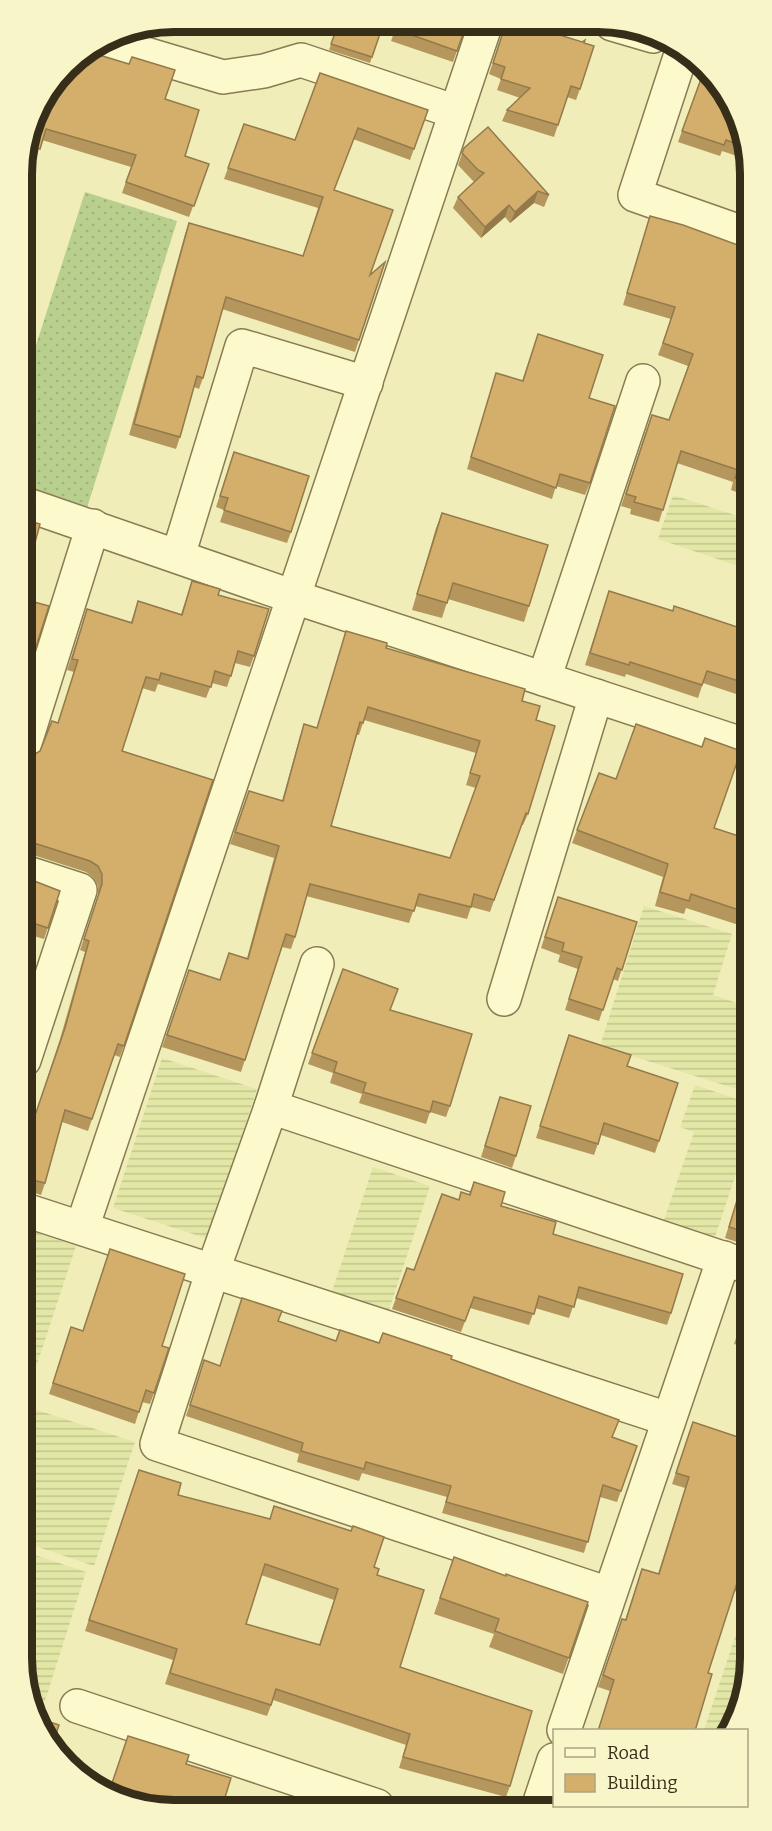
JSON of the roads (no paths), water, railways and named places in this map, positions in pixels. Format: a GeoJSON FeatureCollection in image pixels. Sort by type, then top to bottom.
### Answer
{"type":"FeatureCollection","features":[{"type":"Feature","properties":{"kind":"street"},"geometry":{"type":"LineString","coordinates":[[82,1228],[483,32]]}},
{"type":"Feature","properties":{"kind":"street"},"geometry":{"type":"LineString","coordinates":[[114,44],[224,77],[264,71],[301,60],[456,112]]}},
{"type":"Feature","properties":{"kind":"street"},"geometry":{"type":"LineString","coordinates":[[680,57],[635,195],[740,232]]}},
{"type":"Feature","properties":{"kind":"street"},"geometry":{"type":"LineString","coordinates":[[178,556],[243,346],[366,383]]}},
{"type":"Feature","properties":{"kind":"street"},"geometry":{"type":"LineString","coordinates":[[544,679],[644,381]]}},
{"type":"Feature","properties":{"kind":"street"},"geometry":{"type":"LineString","coordinates":[[32,506],[294,597],[740,743]]}},
{"type":"Feature","properties":{"kind":"street"},"geometry":{"type":"LineString","coordinates":[[32,720],[93,526]]}},
{"type":"Feature","properties":{"kind":"street"},"geometry":{"type":"LineString","coordinates":[[504,999],[596,696]]}},
{"type":"Feature","properties":{"kind":"street"},"geometry":{"type":"LineString","coordinates":[[32,875],[80,890],[32,1036]]}},
{"type":"Feature","properties":{"kind":"street"},"geometry":{"type":"LineString","coordinates":[[316,964],[271,1107],[213,1270],[157,1444],[609,1594]]}},
{"type":"Feature","properties":{"kind":"street"},"geometry":{"type":"LineString","coordinates":[[271,1107],[737,1262],[668,1419],[565,1729]]}},
{"type":"Feature","properties":{"kind":"street"},"geometry":{"type":"LineString","coordinates":[[32,1212],[668,1419]]}},
{"type":"Feature","properties":{"kind":"street"},"geometry":{"type":"LineString","coordinates":[[77,1706],[359,1800]]}},
{"type":"Feature","properties":{"kind":"street"},"geometry":{"type":"LineString","coordinates":[[541,1800],[553,1766]]}}]}
